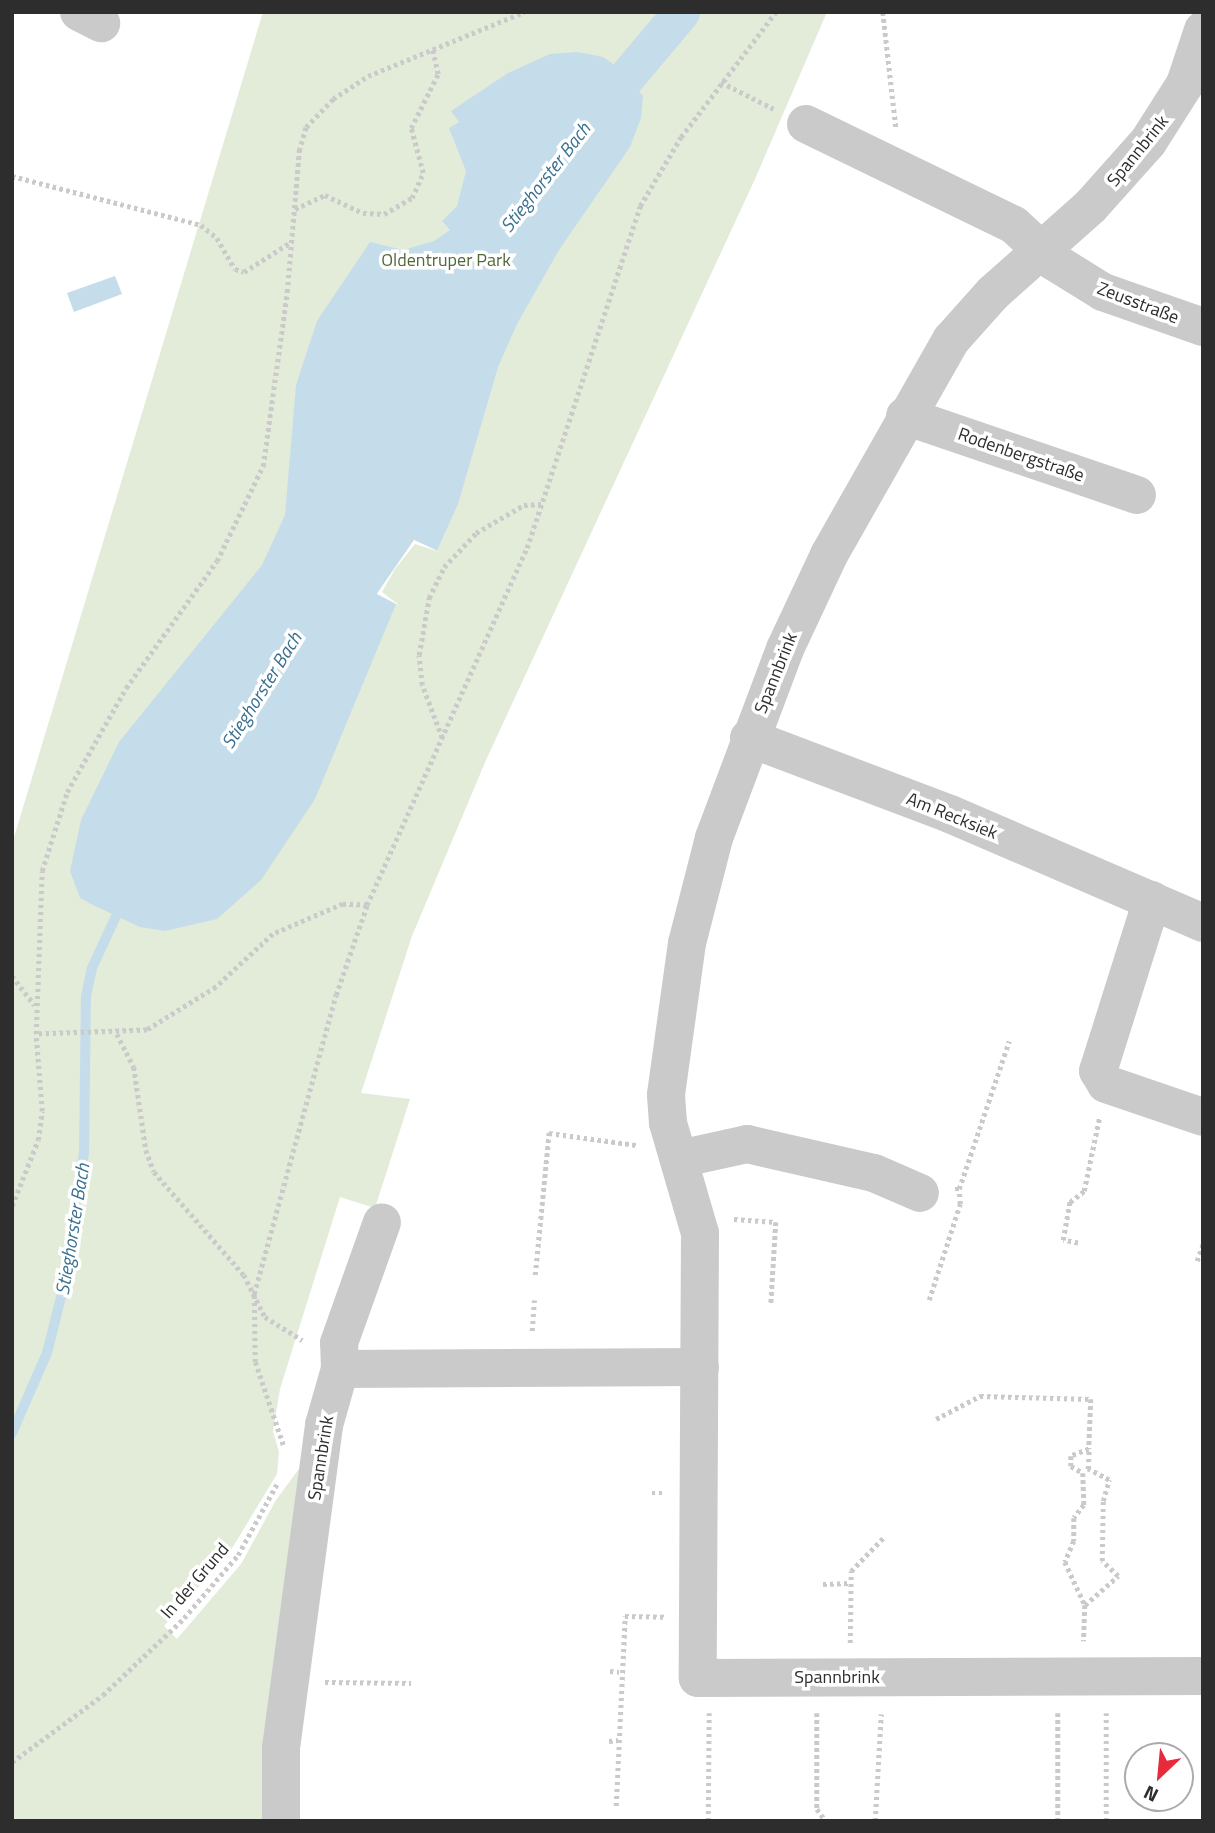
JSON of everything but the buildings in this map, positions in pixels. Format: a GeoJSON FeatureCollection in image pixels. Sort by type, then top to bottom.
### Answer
{"type":"FeatureCollection","features":[{"type":"Feature","properties":{"kind":"street","name":"Spannbrink"},"geometry":{"type":"LineString","coordinates":[[1200,49],[1185,84],[1148,142],[1091,206],[971,314],[905,416],[806,602],[750,738],[700,888],[670,1045],[666,1095],[679,1159],[698,1217],[698,1678],[1203,1676]]}},
{"type":"Feature","properties":{"kind":"street"},"geometry":{"type":"LineString","coordinates":[[806,124],[1014,225],[1041,251]]}},
{"type":"Feature","properties":{"kind":"street","name":"Zeusstraße"},"geometry":{"type":"LineString","coordinates":[[1041,251],[1103,292],[1203,327]]}},
{"type":"Feature","properties":{"kind":"street","name":"Rodenbergstraße"},"geometry":{"type":"LineString","coordinates":[[905,416],[1137,495]]}},
{"type":"Feature","properties":{"kind":"street","name":"Am Recksiek"},"geometry":{"type":"LineString","coordinates":[[750,738],[950,814],[1203,923]]}},
{"type":"Feature","properties":{"kind":"street"},"geometry":{"type":"LineString","coordinates":[[1152,900],[1099,1065],[1100,1079],[1106,1084],[1203,1117]]}},
{"type":"Feature","properties":{"kind":"street"},"geometry":{"type":"LineString","coordinates":[[679,1159],[747,1144],[874,1173],[920,1193]]}},
{"type":"Feature","properties":{"kind":"street","name":"Spannbrink"},"geometry":{"type":"LineString","coordinates":[[281,1821],[282,1748],[324,1425],[340,1369],[339,1343],[382,1222]]}},
{"type":"Feature","properties":{"kind":"street"},"geometry":{"type":"LineString","coordinates":[[340,1369],[700,1367]]}},
{"type":"Feature","properties":{"kind":"path"},"geometry":{"type":"LineString","coordinates":[[508,12],[512,19]]}},
{"type":"Feature","properties":{"kind":"path"},"geometry":{"type":"LineString","coordinates":[[12,1206],[38,1140],[42,1111],[36,1034],[42,871],[67,792],[126,688],[217,561],[263,466],[292,241],[299,151],[306,128],[348,88],[432,48],[512,19],[524,12]]}},
{"type":"Feature","properties":{"kind":"path"},"geometry":{"type":"LineString","coordinates":[[285,1448],[266,1405],[256,1362],[254,1294],[336,995],[367,905],[527,548],[640,206],[658,171],[721,82],[776,12]]}},
{"type":"Feature","properties":{"kind":"path"},"geometry":{"type":"LineString","coordinates":[[883,12],[900,170]]}},
{"type":"Feature","properties":{"kind":"path"},"geometry":{"type":"LineString","coordinates":[[295,209],[325,195],[363,213],[384,214],[412,198],[423,173],[411,128],[438,74],[432,48]]}},
{"type":"Feature","properties":{"kind":"path"},"geometry":{"type":"LineString","coordinates":[[721,82],[806,124]]}},
{"type":"Feature","properties":{"kind":"path"},"geometry":{"type":"LineString","coordinates":[[12,176],[201,225],[217,238],[235,269],[244,272],[292,241]]}},
{"type":"Feature","properties":{"kind":"path"},"geometry":{"type":"LineString","coordinates":[[442,738],[422,685],[419,655],[429,598],[444,568],[476,533],[524,505],[541,504]]}},
{"type":"Feature","properties":{"kind":"path"},"geometry":{"type":"LineString","coordinates":[[36,1034],[146,1030],[203,997],[273,934],[343,904],[367,905]]}},
{"type":"Feature","properties":{"kind":"path"},"geometry":{"type":"LineString","coordinates":[[12,976],[37,1008]]}},
{"type":"Feature","properties":{"kind":"path"},"geometry":{"type":"LineString","coordinates":[[117,1033],[134,1067],[146,1150],[154,1172],[244,1275],[265,1317],[340,1369]]}},
{"type":"Feature","properties":{"kind":"path"},"geometry":{"type":"LineString","coordinates":[[929,1300],[960,1204],[959,1189],[1009,1041]]}},
{"type":"Feature","properties":{"kind":"path"},"geometry":{"type":"LineString","coordinates":[[1078,1243],[1063,1240],[1070,1202],[1084,1191],[1106,1084]]}},
{"type":"Feature","properties":{"kind":"path"},"geometry":{"type":"LineString","coordinates":[[535,1275],[549,1133],[643,1146],[679,1159]]}},
{"type":"Feature","properties":{"kind":"path"},"geometry":{"type":"LineString","coordinates":[[920,1193],[959,1189]]}},
{"type":"Feature","properties":{"kind":"path"},"geometry":{"type":"LineString","coordinates":[[698,1217],[776,1222],[771,1303]]}},
{"type":"Feature","properties":{"kind":"path"},"geometry":{"type":"LineString","coordinates":[[1197,1261],[1203,1244]]}},
{"type":"Feature","properties":{"kind":"path"},"geometry":{"type":"LineString","coordinates":[[936,1419],[980,1396],[1091,1399],[1088,1469],[1109,1480],[1103,1500],[1102,1560],[1118,1576],[1085,1605]]}},
{"type":"Feature","properties":{"kind":"path"},"geometry":{"type":"LineString","coordinates":[[1058,1821],[1083,1677],[1085,1605],[1065,1562],[1074,1541],[1074,1518],[1084,1505],[1083,1472],[1071,1466],[1072,1456],[1089,1449]]}},
{"type":"Feature","properties":{"kind":"path","name":"In der Grund"},"geometry":{"type":"LineString","coordinates":[[12,1762],[103,1695],[184,1618],[238,1555],[285,1471]]}},
{"type":"Feature","properties":{"kind":"path"},"geometry":{"type":"LineString","coordinates":[[876,1821],[849,1677],[851,1571],[883,1538]]}},
{"type":"Feature","properties":{"kind":"path"},"geometry":{"type":"LineString","coordinates":[[823,1584],[851,1583]]}},
{"type":"Feature","properties":{"kind":"path"},"geometry":{"type":"LineString","coordinates":[[610,1671],[624,1672],[625,1616],[699,1618]]}},
{"type":"Feature","properties":{"kind":"path"},"geometry":{"type":"LineString","coordinates":[[616,1806],[619,1672]]}},
{"type":"Feature","properties":{"kind":"path"},"geometry":{"type":"LineString","coordinates":[[826,1821],[817,1809],[849,1677]]}},
{"type":"Feature","properties":{"kind":"path"},"geometry":{"type":"LineString","coordinates":[[1083,1677],[1106,1821]]}},
{"type":"Feature","properties":{"kind":"path"},"geometry":{"type":"LineString","coordinates":[[708,1821],[709,1678]]}},
{"type":"Feature","properties":{"kind":"path"},"geometry":{"type":"LineString","coordinates":[[316,1682],[411,1683]]}},
{"type":"Feature","properties":{"kind":"path"},"geometry":{"type":"LineString","coordinates":[[609,1741],[618,1740]]}},
{"type":"Feature","properties":{"kind":"green space","name":"Oldentruper Park"},"geometry":{"type":"Polygon","coordinates":[[[263,12],[827,12],[755,179],[486,760],[412,936],[361,1093],[410,1099],[375,1208],[340,1197],[280,1389],[273,1431],[279,1452],[277,1474],[231,1550],[164,1626],[177,1639],[241,1564],[276,1500],[310,1454],[274,1821],[12,1821],[12,844],[263,12]]]}},
{"type":"Feature","properties":{"kind":"water"},"geometry":{"type":"Polygon","coordinates":[[[578,52],[603,57],[619,68],[643,96],[641,118],[630,147],[559,250],[517,324],[498,367],[458,504],[437,551],[414,540],[377,593],[396,604],[315,799],[261,880],[217,919],[165,931],[140,927],[80,898],[70,871],[81,820],[119,742],[262,565],[285,515],[296,385],[317,321],[370,242],[403,250],[434,241],[450,230],[442,221],[457,206],[466,171],[449,128],[459,122],[451,111],[508,73],[550,54],[578,52]]]}},
{"type":"Feature","properties":{"kind":"water"},"geometry":{"type":"Polygon","coordinates":[[[115,276],[122,294],[74,312],[67,293],[115,276]]]}},
{"type":"Feature","properties":{"kind":"pier"},"geometry":{"type":"Polygon","coordinates":[[[414,540],[440,552],[415,544],[395,569],[382,592],[400,606],[377,594],[414,540]]]}},
{"type":"Feature","properties":{"kind":"waterway","name":"Stieghorster Bach"},"geometry":{"type":"LineString","coordinates":[[596,113],[681,12]]}},
{"type":"Feature","properties":{"kind":"waterway","name":"Stieghorster Bach"},"geometry":{"type":"LineString","coordinates":[[12,1433],[47,1353],[62,1293],[84,1153],[86,996],[92,968],[116,916]]}}]}
